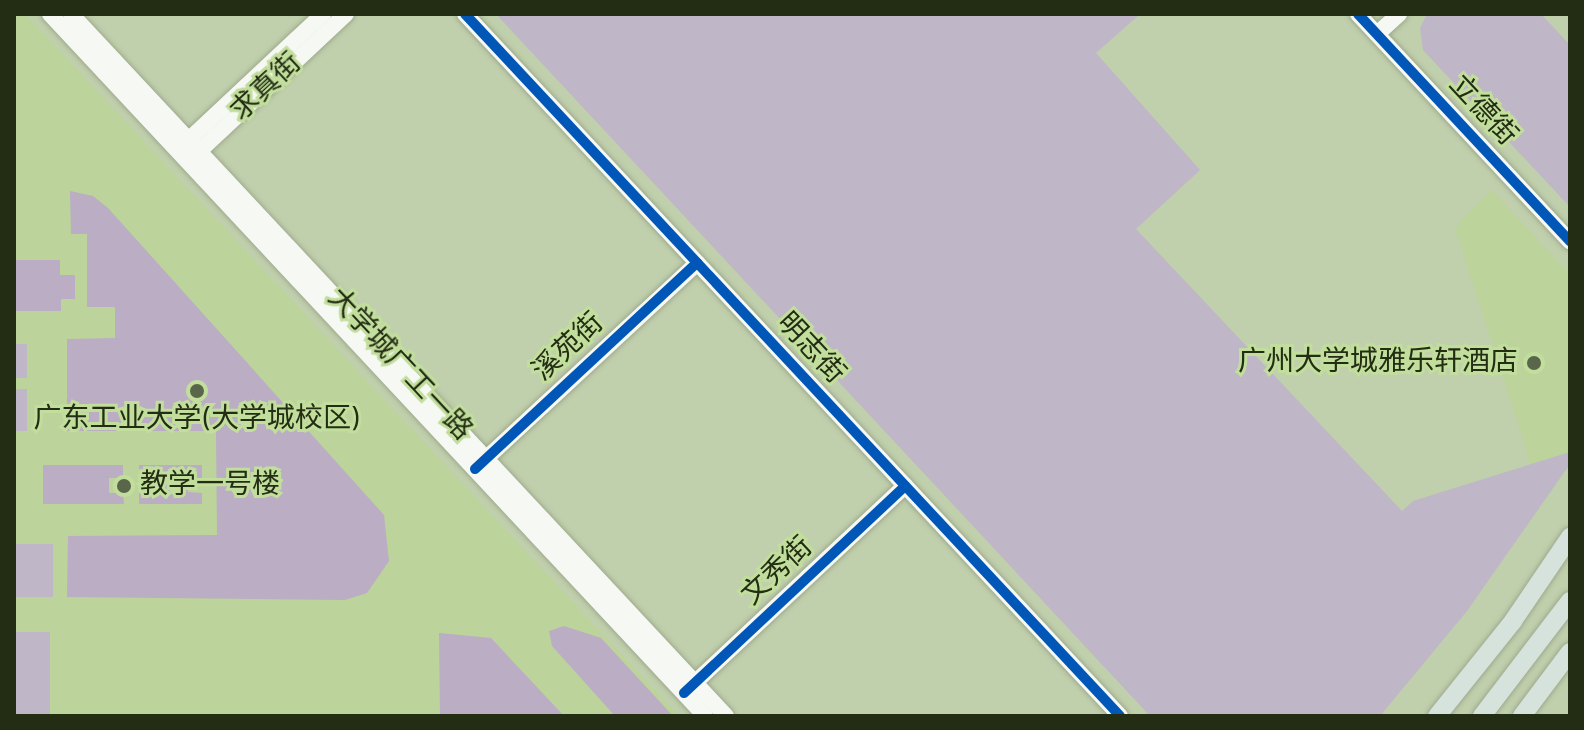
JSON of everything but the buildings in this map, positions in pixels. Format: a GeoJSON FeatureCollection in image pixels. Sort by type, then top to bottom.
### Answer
{"type":"FeatureCollection","features":[{"type":"Feature","properties":{"kind":"main road"},"geometry":{"type":"LineString","coordinates":[[1437,716],[1513,621],[1570,537]]}},
{"type":"Feature","properties":{"kind":"main road"},"geometry":{"type":"LineString","coordinates":[[1482,716],[1570,601]]}},
{"type":"Feature","properties":{"kind":"main road"},"geometry":{"type":"LineString","coordinates":[[1522,716],[1570,652]]}},
{"type":"Feature","properties":{"kind":"street","name":"大学城广工一路"},"geometry":{"type":"LineString","coordinates":[[50,14],[188,151],[689,688],[726,716]]}},
{"type":"Feature","properties":{"kind":"street","name":"大学城广工一路"},"geometry":{"type":"LineString","coordinates":[[71,14],[188,151]]}},
{"type":"Feature","properties":{"kind":"street","name":"求真街"},"geometry":{"type":"LineString","coordinates":[[188,151],[323,14]]}},
{"type":"Feature","properties":{"kind":"street","name":"求真街"},"geometry":{"type":"LineString","coordinates":[[188,151],[346,14]]}},
{"type":"Feature","properties":{"kind":"street","name":"明志街"},"geometry":{"type":"LineString","coordinates":[[465,14],[1120,716]]}},
{"type":"Feature","properties":{"kind":"street","name":"立德街"},"geometry":{"type":"LineString","coordinates":[[1358,14],[1570,241]]}},
{"type":"Feature","properties":{"kind":"street"},"geometry":{"type":"LineString","coordinates":[[1377,34],[1399,14]]}},
{"type":"Feature","properties":{"kind":"street","name":"溪苑街"},"geometry":{"type":"LineString","coordinates":[[481,464],[697,263]]}},
{"type":"Feature","properties":{"kind":"street","name":"文秀街"},"geometry":{"type":"LineString","coordinates":[[689,688],[905,486]]}},
{"type":"Feature","properties":{"kind":"street","name":"大学城广工一路"},"geometry":{"type":"LineString","coordinates":[[689,688],[705,716]]}},
{"type":"Feature","properties":{"kind":"shaded area","name":"广东工业大学(大学城校区)"},"geometry":{"type":"Polygon","coordinates":[[[14,14],[25,14],[679,716],[14,716],[14,14]]]}},
{"type":"Feature","properties":{"kind":"shaded area"},"geometry":{"type":"Polygon","coordinates":[[[496,14],[1140,14],[1096,53],[1200,170],[1136,229],[1402,511],[1413,501],[1570,452],[1570,464],[1467,611],[1380,716],[1150,716],[496,14]]]}},
{"type":"Feature","properties":{"kind":"shaded area"},"geometry":{"type":"Polygon","coordinates":[[[1427,14],[1541,14],[1570,45],[1570,207],[1423,50],[1420,28],[1427,14]]]}},
{"type":"Feature","properties":{"kind":"shaded area","name":"广州大学城雅乐轩酒店"},"geometry":{"type":"Polygon","coordinates":[[[1491,190],[1570,274],[1570,452],[1531,464],[1455,228],[1491,190]]]}},
{"type":"Feature","properties":{"kind":"shaded area"},"geometry":{"type":"Polygon","coordinates":[[[70,191],[93,196],[108,208],[384,515],[389,561],[367,593],[345,600],[67,597],[68,536],[217,535],[216,431],[67,431],[67,339],[115,338],[115,307],[87,307],[87,234],[71,234],[70,191]]]}},
{"type":"Feature","properties":{"kind":"shaded area"},"geometry":{"type":"Polygon","coordinates":[[[14,260],[60,260],[60,275],[75,275],[75,299],[61,299],[61,311],[14,311],[14,260]]]}},
{"type":"Feature","properties":{"kind":"shaded area"},"geometry":{"type":"Polygon","coordinates":[[[14,344],[27,344],[27,378],[14,378],[14,344]]]}},
{"type":"Feature","properties":{"kind":"shaded area"},"geometry":{"type":"Polygon","coordinates":[[[14,389],[27,389],[27,431],[14,431],[14,389]]]}},
{"type":"Feature","properties":{"kind":"shaded area"},"geometry":{"type":"Polygon","coordinates":[[[43,465],[123,465],[123,478],[109,478],[109,493],[123,493],[124,504],[43,504],[43,465]]]}},
{"type":"Feature","properties":{"kind":"shaded area"},"geometry":{"type":"Polygon","coordinates":[[[139,465],[202,465],[202,478],[188,478],[188,492],[202,493],[202,504],[139,504],[139,465]]]}},
{"type":"Feature","properties":{"kind":"shaded area"},"geometry":{"type":"Polygon","coordinates":[[[14,544],[53,544],[53,597],[14,597],[14,544]]]}},
{"type":"Feature","properties":{"kind":"shaded area"},"geometry":{"type":"Polygon","coordinates":[[[564,626],[601,638],[673,716],[615,716],[552,646],[549,631],[564,626]]]}},
{"type":"Feature","properties":{"kind":"shaded area"},"geometry":{"type":"Polygon","coordinates":[[[14,632],[50,632],[50,716],[14,716],[14,632]]]}},
{"type":"Feature","properties":{"kind":"shaded area"},"geometry":{"type":"Polygon","coordinates":[[[439,633],[491,638],[564,716],[440,716],[439,633]]]}},
{"type":"Feature","properties":{"kind":"cycle path"},"geometry":{"type":"LineString","coordinates":[[465,14],[1120,716]]}},
{"type":"Feature","properties":{"kind":"cycle path"},"geometry":{"type":"LineString","coordinates":[[1358,14],[1570,241]]}},
{"type":"Feature","properties":{"kind":"cycle path"},"geometry":{"type":"LineString","coordinates":[[475,469],[697,263]]}},
{"type":"Feature","properties":{"kind":"cycle path"},"geometry":{"type":"LineString","coordinates":[[684,693],[905,486]]}},
{"type":"Feature","properties":{"kind":"place","name":"广州大学城雅乐轩酒店"},"geometry":{"type":"Point","coordinates":[1534,363]}},
{"type":"Feature","properties":{"kind":"place","name":"广东工业大学(大学城校区)"},"geometry":{"type":"Point","coordinates":[197,391]}},
{"type":"Feature","properties":{"kind":"place","name":"教学一号楼"},"geometry":{"type":"Point","coordinates":[124,486]}}]}
